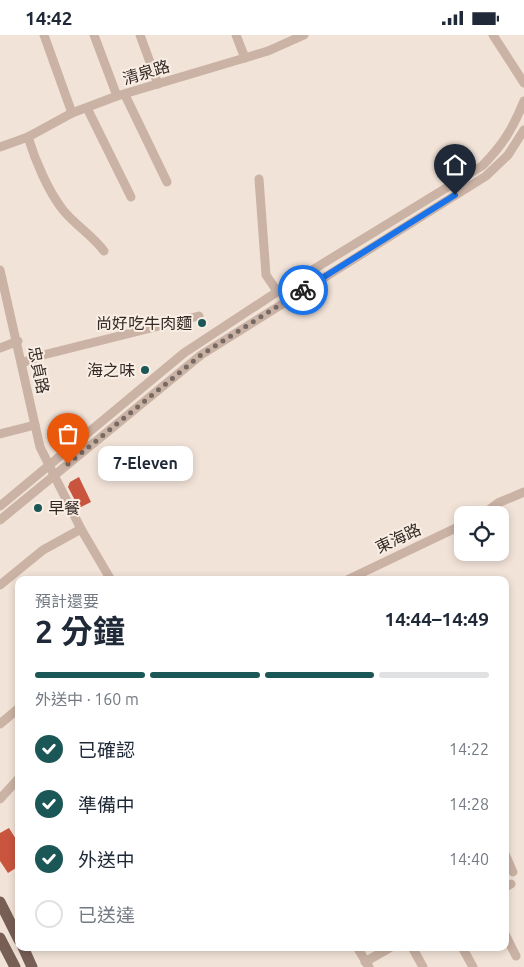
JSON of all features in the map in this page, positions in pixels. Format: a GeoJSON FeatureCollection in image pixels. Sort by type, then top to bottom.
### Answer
{"type":"FeatureCollection","features":[{"type":"Feature","properties":{"kind":"main road"},"geometry":{"type":"LineString","coordinates":[[0,902],[15,932]]}},
{"type":"Feature","properties":{"kind":"main road"},"geometry":{"type":"LineString","coordinates":[[0,938],[15,967]]}},
{"type":"Feature","properties":{"kind":"main road"},"geometry":{"type":"LineString","coordinates":[[24,951],[32,967]]}},
{"type":"Feature","properties":{"kind":"street"},"geometry":{"type":"LineString","coordinates":[[44,35],[72,113]]}},
{"type":"Feature","properties":{"kind":"street"},"geometry":{"type":"LineString","coordinates":[[94,35],[121,96],[167,182]]}},
{"type":"Feature","properties":{"kind":"street"},"geometry":{"type":"LineString","coordinates":[[140,35],[158,84]]}},
{"type":"Feature","properties":{"kind":"street"},"geometry":{"type":"LineString","coordinates":[[236,35],[245,58]]}},
{"type":"Feature","properties":{"kind":"street","name":"清泉路"},"geometry":{"type":"LineString","coordinates":[[0,147],[28,137],[72,113],[158,84],[268,51],[304,35]]}},
{"type":"Feature","properties":{"kind":"street"},"geometry":{"type":"LineString","coordinates":[[493,35],[524,83]]}},
{"type":"Feature","properties":{"kind":"street"},"geometry":{"type":"LineString","coordinates":[[0,506],[184,353],[280,289],[482,167],[500,148],[512,129],[524,101]]}},
{"type":"Feature","properties":{"kind":"street"},"geometry":{"type":"LineString","coordinates":[[87,108],[131,197]]}},
{"type":"Feature","properties":{"kind":"street"},"geometry":{"type":"LineString","coordinates":[[0,520],[201,355],[486,177],[508,155],[524,130]]}},
{"type":"Feature","properties":{"kind":"street"},"geometry":{"type":"LineString","coordinates":[[28,137],[34,157],[63,210],[94,237],[104,251]]}},
{"type":"Feature","properties":{"kind":"street"},"geometry":{"type":"LineString","coordinates":[[259,179],[266,275],[290,298]]}},
{"type":"Feature","properties":{"kind":"street","name":"忠貞路"},"geometry":{"type":"LineString","coordinates":[[0,270],[18,341],[40,447],[81,529],[109,576]]}},
{"type":"Feature","properties":{"kind":"street"},"geometry":{"type":"LineString","coordinates":[[22,363],[43,355],[199,316]]}},
{"type":"Feature","properties":{"kind":"street"},"geometry":{"type":"LineString","coordinates":[[0,348],[18,341]]}},
{"type":"Feature","properties":{"kind":"street"},"geometry":{"type":"LineString","coordinates":[[0,434],[35,425]]}},
{"type":"Feature","properties":{"kind":"street"},"geometry":{"type":"LineString","coordinates":[[494,506],[524,492]]}},
{"type":"Feature","properties":{"kind":"street"},"geometry":{"type":"LineString","coordinates":[[0,585],[43,550],[81,529]]}},
{"type":"Feature","properties":{"kind":"street","name":"東海路"},"geometry":{"type":"LineString","coordinates":[[355,576],[454,529]]}},
{"type":"Feature","properties":{"kind":"street"},"geometry":{"type":"LineString","coordinates":[[0,724],[15,713]]}},
{"type":"Feature","properties":{"kind":"street"},"geometry":{"type":"LineString","coordinates":[[0,799],[15,782]]}},
{"type":"Feature","properties":{"kind":"street"},"geometry":{"type":"LineString","coordinates":[[509,863],[513,872]]}},
{"type":"Feature","properties":{"kind":"street"},"geometry":{"type":"LineString","coordinates":[[509,942],[516,956]]}},
{"type":"Feature","properties":{"kind":"street"},"geometry":{"type":"LineString","coordinates":[[359,951],[367,964],[385,951]]}},
{"type":"Feature","properties":{"kind":"street"},"geometry":{"type":"LineString","coordinates":[[414,951],[423,967]]}},
{"type":"Feature","properties":{"kind":"street"},"geometry":{"type":"LineString","coordinates":[[464,951],[473,967]]}},
{"type":"Feature","properties":{"kind":"building"},"geometry":{"type":"Polygon","coordinates":[[[79,477],[91,502],[79,508],[68,487],[70,482],[79,477]]]}},
{"type":"Feature","properties":{"kind":"building"},"geometry":{"type":"Polygon","coordinates":[[[9,828],[15,838],[15,869],[8,873],[0,861],[0,833],[9,828]]]}},
{"type":"Feature","properties":{"kind":"way so far"},"geometry":{"type":"LineString","coordinates":[[68,464],[146,398],[201,355],[231,334],[303,290]]}},
{"type":"Feature","properties":{"kind":"place","name":"尚好吃牛肉麵"},"geometry":{"type":"Point","coordinates":[202,323]}},
{"type":"Feature","properties":{"kind":"place","name":"海之味"},"geometry":{"type":"Point","coordinates":[145,370]}},
{"type":"Feature","properties":{"kind":"place","name":"7-Eleven"},"geometry":{"type":"Point","coordinates":[68,464]}},
{"type":"Feature","properties":{"kind":"place","name":"早餐"},"geometry":{"type":"Point","coordinates":[38,508]}},
{"type":"Feature","properties":{"kind":"route"},"geometry":{"type":"LineString","coordinates":[[303,290],[455,195]]}}]}
